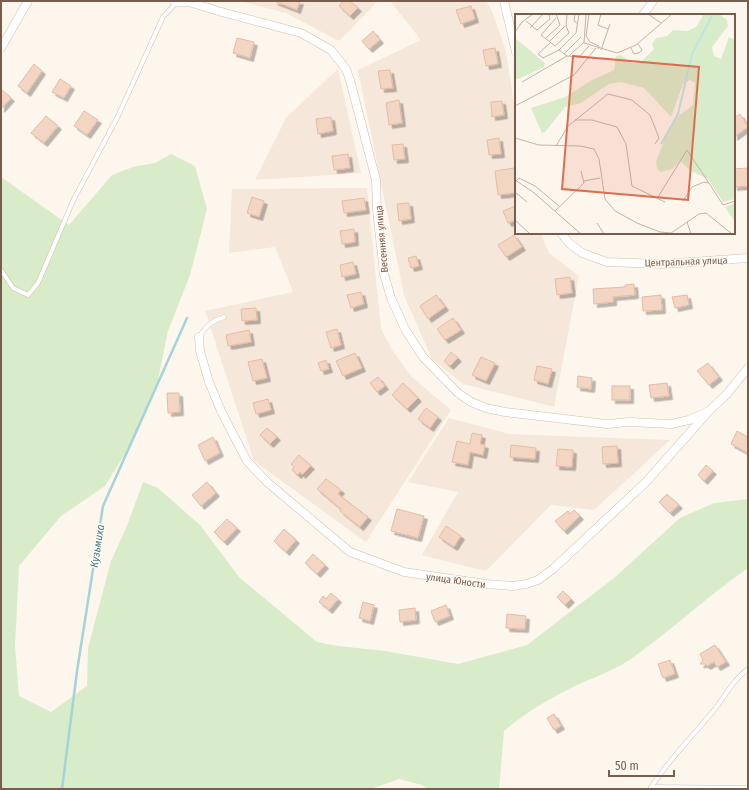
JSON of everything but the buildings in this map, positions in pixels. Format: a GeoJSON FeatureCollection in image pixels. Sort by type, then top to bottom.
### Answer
{"type":"FeatureCollection","features":[{"type":"Feature","properties":{"kind":"street"},"geometry":{"type":"LineString","coordinates":[[1,48],[28,1]]}},
{"type":"Feature","properties":{"kind":"street"},"geometry":{"type":"LineString","coordinates":[[504,1],[515,48]]}},
{"type":"Feature","properties":{"kind":"street"},"geometry":{"type":"LineString","coordinates":[[644,14],[653,1]]}},
{"type":"Feature","properties":{"kind":"street","name":"Весенняя улица"},"geometry":{"type":"LineString","coordinates":[[176,2],[189,2],[301,33],[331,50],[346,69],[376,180],[377,210],[384,274],[391,298],[405,329],[423,357],[458,393],[471,402],[486,408],[505,412],[607,424],[629,422],[671,424],[689,420],[709,411]]}},
{"type":"Feature","properties":{"kind":"street","name":"Центральная улица"},"geometry":{"type":"LineString","coordinates":[[562,234],[569,243],[582,253],[607,262],[663,264],[748,258]]}},
{"type":"Feature","properties":{"kind":"street","name":"улица Юности"},"geometry":{"type":"LineString","coordinates":[[199,337],[200,351],[205,370],[222,413],[247,461],[267,482],[350,552],[404,572],[479,583],[513,586],[538,580],[553,569],[646,482],[709,411],[726,395],[748,368]]}},
{"type":"Feature","properties":{"kind":"lane"},"geometry":{"type":"LineString","coordinates":[[1,270],[13,288],[28,295],[38,283],[73,201],[118,116],[163,17],[176,2]]}},
{"type":"Feature","properties":{"kind":"lane"},"geometry":{"type":"LineString","coordinates":[[199,337],[205,327],[224,317]]}},
{"type":"Feature","properties":{"kind":"lane"},"geometry":{"type":"LineString","coordinates":[[651,788],[670,762],[715,708],[737,677],[748,668]]}},
{"type":"Feature","properties":{"kind":"lane"},"geometry":{"type":"LineString","coordinates":[[651,788],[748,788]]}},
{"type":"Feature","properties":{"kind":"shaded area"},"geometry":{"type":"Polygon","coordinates":[[[240,1],[378,1],[339,41],[286,13],[240,1]]]}},
{"type":"Feature","properties":{"kind":"shaded area"},"geometry":{"type":"Polygon","coordinates":[[[390,1],[486,1],[492,11],[506,51],[515,112],[515,234],[541,234],[549,253],[579,276],[554,407],[463,384],[432,359],[404,295],[358,70],[421,40],[390,1]]]}},
{"type":"Feature","properties":{"kind":"shaded area"},"geometry":{"type":"Polygon","coordinates":[[[338,69],[361,173],[255,180],[286,118],[338,69]]]}},
{"type":"Feature","properties":{"kind":"shaded area"},"geometry":{"type":"Polygon","coordinates":[[[367,188],[381,329],[393,351],[411,376],[451,410],[366,542],[254,461],[205,311],[293,292],[275,247],[229,253],[232,189],[367,188]]]}},
{"type":"Feature","properties":{"kind":"shaded area"},"geometry":{"type":"Polygon","coordinates":[[[449,418],[509,434],[670,440],[594,510],[551,505],[486,571],[422,555],[458,492],[408,482],[449,418]]]}},
{"type":"Feature","properties":{"kind":"green space"},"geometry":{"type":"Polygon","coordinates":[[[171,154],[195,166],[207,209],[190,275],[168,331],[157,385],[128,449],[105,486],[61,516],[19,566],[15,646],[19,696],[51,712],[87,686],[88,648],[111,561],[127,526],[143,482],[158,488],[200,525],[239,577],[317,642],[338,646],[385,651],[458,664],[527,645],[614,578],[680,518],[714,503],[748,499],[748,568],[628,661],[550,699],[504,731],[499,789],[428,789],[422,785],[399,779],[371,789],[1,789],[1,177],[69,225],[112,175],[133,167],[155,163],[171,154]]]}},
{"type":"Feature","properties":{"kind":"waterway","name":"Кузьмиха"},"geometry":{"type":"LineString","coordinates":[[62,789],[77,671],[103,506],[187,318]]}}]}
